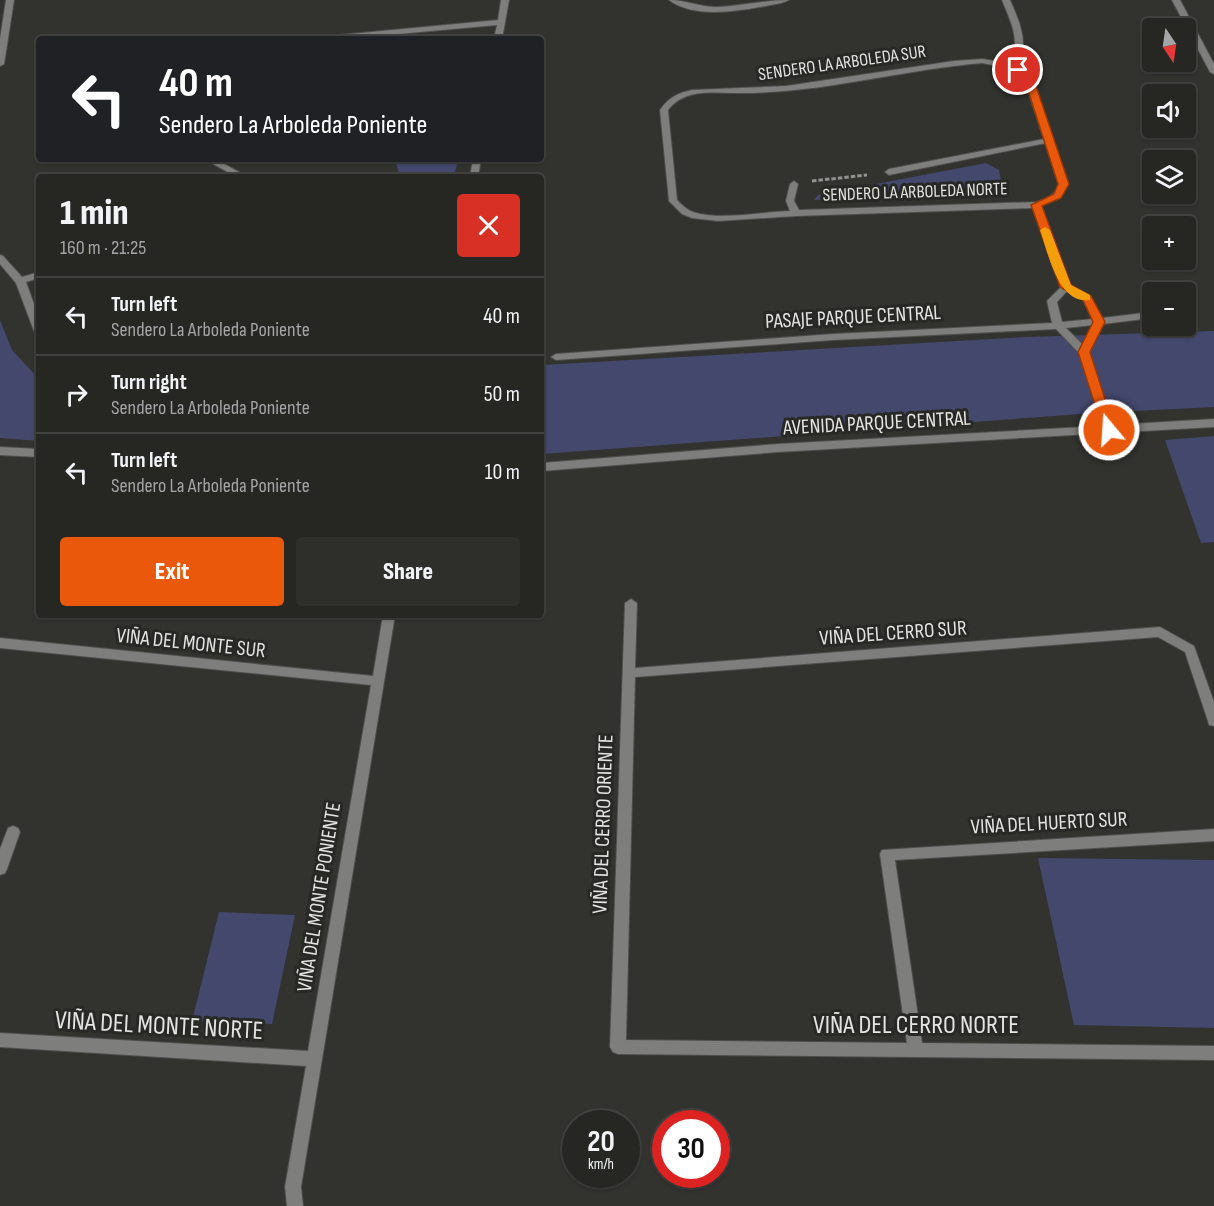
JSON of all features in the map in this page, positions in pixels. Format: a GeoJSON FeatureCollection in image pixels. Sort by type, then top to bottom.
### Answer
{"type":"FeatureCollection","features":[{"type":"Feature","properties":{"kind":"street"},"geometry":{"type":"LineString","coordinates":[[0,64],[10,0]]}},
{"type":"Feature","properties":{"kind":"street"},"geometry":{"type":"LineString","coordinates":[[499,36],[505,0]]}},
{"type":"Feature","properties":{"kind":"street"},"geometry":{"type":"LineString","coordinates":[[673,0],[684,5],[712,8],[785,0]]}},
{"type":"Feature","properties":{"kind":"street"},"geometry":{"type":"LineString","coordinates":[[1006,0],[1021,48],[1017,60],[1010,66],[1028,78],[1064,184],[1058,196],[1036,205],[1066,287],[1087,298],[1099,322],[1084,352]]}},
{"type":"Feature","properties":{"kind":"street"},"geometry":{"type":"LineString","coordinates":[[1176,0],[1214,72]]}},
{"type":"Feature","properties":{"kind":"street"},"geometry":{"type":"LineString","coordinates":[[350,36],[501,22]]}},
{"type":"Feature","properties":{"kind":"street","name":"SENDERO LA ARBOLEDA SUR"},"geometry":{"type":"LineString","coordinates":[[685,212],[673,201],[664,110],[666,105],[678,96],[699,91],[755,91],[806,87],[951,63],[982,61],[1010,66]]}},
{"type":"Feature","properties":{"kind":"street"},"geometry":{"type":"LineString","coordinates":[[889,172],[1050,140]]}},
{"type":"Feature","properties":{"kind":"street"},"geometry":{"type":"LineString","coordinates":[[214,162],[238,174]]}},
{"type":"Feature","properties":{"kind":"street","name":"SENDERO LA ARBOLEDA NORTE"},"geometry":{"type":"LineString","coordinates":[[794,184],[790,192],[790,201],[796,213]]}},
{"type":"Feature","properties":{"kind":"street","name":"SENDERO LA ARBOLEDA NORTE"},"geometry":{"type":"LineString","coordinates":[[685,212],[706,218],[1036,205]]}},
{"type":"Feature","properties":{"kind":"street"},"geometry":{"type":"LineString","coordinates":[[0,258],[21,281],[36,323]]}},
{"type":"Feature","properties":{"kind":"street"},"geometry":{"type":"LineString","coordinates":[[21,281],[36,275]]}},
{"type":"Feature","properties":{"kind":"street"},"geometry":{"type":"LineString","coordinates":[[1066,287],[1052,301],[1058,326],[1084,352],[1109,430]]}},
{"type":"Feature","properties":{"kind":"street","name":"PASAJE PARQUE CENTRAL"},"geometry":{"type":"LineString","coordinates":[[556,357],[832,337],[1058,326],[1142,316]]}},
{"type":"Feature","properties":{"kind":"street","name":"AVENIDA PARQUE CENTRAL"},"geometry":{"type":"LineString","coordinates":[[544,467],[833,444],[1214,423]]}},
{"type":"Feature","properties":{"kind":"street"},"geometry":{"type":"LineString","coordinates":[[0,452],[36,453]]}},
{"type":"Feature","properties":{"kind":"street","name":"VIÑA DEL CERRO ORIENTE"},"geometry":{"type":"LineString","coordinates":[[618,1047],[631,603]]}},
{"type":"Feature","properties":{"kind":"street","name":"VIÑA DEL MONTE PONIENTE"},"geometry":{"type":"LineString","coordinates":[[285,1206],[293,1187],[388,618]]}},
{"type":"Feature","properties":{"kind":"street","name":"VIÑA DEL CERRO SUR"},"geometry":{"type":"LineString","coordinates":[[629,674],[1160,632],[1190,649],[1214,721]]}},
{"type":"Feature","properties":{"kind":"street","name":"VIÑA DEL MONTE SUR"},"geometry":{"type":"LineString","coordinates":[[0,643],[378,681]]}},
{"type":"Feature","properties":{"kind":"street"},"geometry":{"type":"LineString","coordinates":[[0,868],[13,832]]}},
{"type":"Feature","properties":{"kind":"street","name":"VIÑA DEL HUERTO SUR"},"geometry":{"type":"LineString","coordinates":[[915,1048],[887,854],[1214,835]]}},
{"type":"Feature","properties":{"kind":"street","name":"VIÑA DEL MONTE NORTE"},"geometry":{"type":"LineString","coordinates":[[0,1040],[315,1059]]}},
{"type":"Feature","properties":{"kind":"street","name":"VIÑA DEL CERRO NORTE"},"geometry":{"type":"LineString","coordinates":[[618,1047],[915,1048],[1214,1053]]}},
{"type":"Feature","properties":{"kind":"street","name":"VIÑA DEL MONTE PONIENTE"},"geometry":{"type":"LineString","coordinates":[[293,1187],[295,1206]]}},
{"type":"Feature","properties":{"kind":"path"},"geometry":{"type":"LineString","coordinates":[[794,184],[889,172]]}},
{"type":"Feature","properties":{"kind":"shaded area"},"geometry":{"type":"Polygon","coordinates":[[[396,162],[457,162],[455,174],[399,174],[396,162]]]}},
{"type":"Feature","properties":{"kind":"shaded area"},"geometry":{"type":"Polygon","coordinates":[[[986,163],[999,170],[1002,187],[997,193],[814,200],[818,195],[986,163]]]}},
{"type":"Feature","properties":{"kind":"shaded area"},"geometry":{"type":"Polygon","coordinates":[[[0,320],[12,350],[36,376],[36,441],[0,438],[0,320]]]}},
{"type":"Feature","properties":{"kind":"shaded area"},"geometry":{"type":"Polygon","coordinates":[[[1214,331],[1214,407],[1094,413],[544,454],[544,365],[1026,337],[1142,333],[1142,336],[1196,336],[1196,332],[1214,331]]]}},
{"type":"Feature","properties":{"kind":"shaded area"},"geometry":{"type":"Polygon","coordinates":[[[1214,436],[1214,542],[1201,543],[1165,440],[1214,436]]]}},
{"type":"Feature","properties":{"kind":"shaded area"},"geometry":{"type":"Polygon","coordinates":[[[1038,858],[1214,860],[1214,1028],[1074,1025],[1038,858]]]}},
{"type":"Feature","properties":{"kind":"shaded area"},"geometry":{"type":"Polygon","coordinates":[[[219,912],[295,915],[272,1024],[192,1021],[219,912]]]}},
{"type":"Feature","properties":{"kind":"slow traffic"},"geometry":{"type":"LineString","coordinates":[[1045,230],[1066,287],[1086,297]]}},
{"type":"Feature","properties":{"kind":"route"},"geometry":{"type":"LineString","coordinates":[[1018,70],[1028,78],[1064,184],[1058,196],[1036,205],[1066,287],[1087,298],[1099,322],[1084,352],[1109,430]]}}]}
